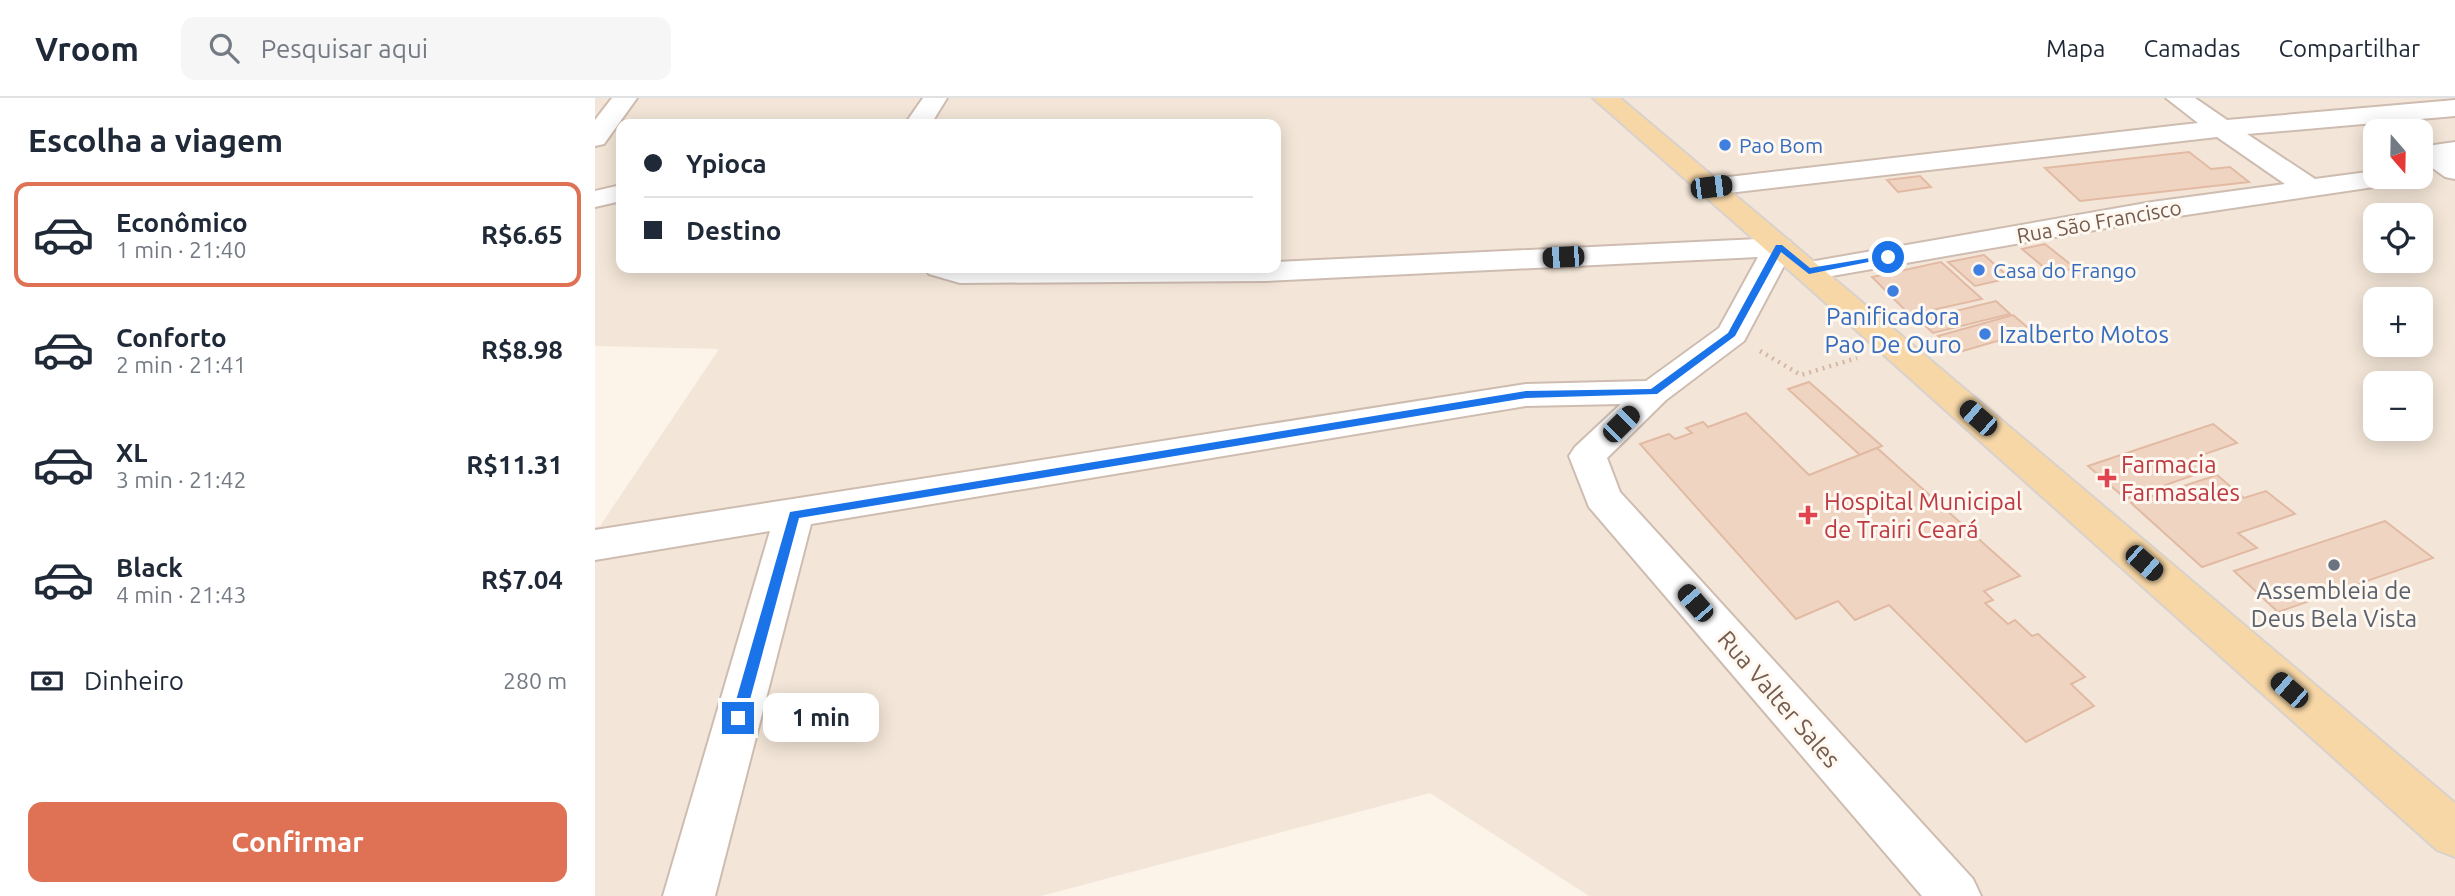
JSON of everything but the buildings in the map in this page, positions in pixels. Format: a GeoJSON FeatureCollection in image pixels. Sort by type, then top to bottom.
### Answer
{"type":"FeatureCollection","features":[{"type":"Feature","properties":{"kind":"main road"},"geometry":{"type":"LineString","coordinates":[[1605,98],[1895,346],[2455,834]]}},
{"type":"Feature","properties":{"kind":"street"},"geometry":{"type":"LineString","coordinates":[[921,119],[935,98]]}},
{"type":"Feature","properties":{"kind":"street"},"geometry":{"type":"LineString","coordinates":[[2178,98],[2309,188]]}},
{"type":"Feature","properties":{"kind":"street"},"geometry":{"type":"LineString","coordinates":[[595,138],[622,99]]}},
{"type":"Feature","properties":{"kind":"street"},"geometry":{"type":"LineString","coordinates":[[1711,187],[2224,128],[2455,108]]}},
{"type":"Feature","properties":{"kind":"street"},"geometry":{"type":"LineString","coordinates":[[2433,169],[2454,163]]}},
{"type":"Feature","properties":{"kind":"street","name":"Rua São Francisco"},"geometry":{"type":"LineString","coordinates":[[1281,272],[1794,259],[2363,181]]}},
{"type":"Feature","properties":{"kind":"street"},"geometry":{"type":"LineString","coordinates":[[595,199],[616,195]]}},
{"type":"Feature","properties":{"kind":"street","name":"Rua Valter Sales"},"geometry":{"type":"LineString","coordinates":[[1794,259],[1732,334],[1654,392],[1588,456],[1603,498],[1955,896]]}},
{"type":"Feature","properties":{"kind":"street","name":"Rua São Francisco"},"geometry":{"type":"LineString","coordinates":[[957,273],[1112,273]]}},
{"type":"Feature","properties":{"kind":"street"},"geometry":{"type":"LineString","coordinates":[[595,545],[1526,395],[1654,392]]}},
{"type":"Feature","properties":{"kind":"street"},"geometry":{"type":"LineString","coordinates":[[689,896],[794,515]]}},
{"type":"Feature","properties":{"kind":"path"},"geometry":{"type":"LineString","coordinates":[[1732,334],[1801,375],[1895,346]]}},
{"type":"Feature","properties":{"kind":"shaded area"},"geometry":{"type":"Polygon","coordinates":[[[595,98],[2455,98],[2455,896],[1589,896],[1430,793],[1041,896],[595,896],[595,527],[600,526],[719,349],[595,346],[595,98]]]}},
{"type":"Feature","properties":{"kind":"place","name":"Pao Bom"},"geometry":{"type":"Point","coordinates":[1725,145]}},
{"type":"Feature","properties":{"kind":"place","name":"Casa do Frango"},"geometry":{"type":"Point","coordinates":[1979,270]}},
{"type":"Feature","properties":{"kind":"place","name":"Panificadora Pao De Ouro"},"geometry":{"type":"Point","coordinates":[1893,291]}},
{"type":"Feature","properties":{"kind":"place","name":"Izalberto Motos"},"geometry":{"type":"Point","coordinates":[1985,334]}},
{"type":"Feature","properties":{"kind":"place","name":"Farmacia Farmasales"},"geometry":{"type":"Point","coordinates":[2107,478]}},
{"type":"Feature","properties":{"kind":"place","name":"Hospital Municipal de Trairi Ceará"},"geometry":{"type":"Point","coordinates":[1808,515]}},
{"type":"Feature","properties":{"kind":"place","name":"Assembleia de Deus Bela Vista"},"geometry":{"type":"Point","coordinates":[2334,565]}},
{"type":"Feature","properties":{"kind":"route"},"geometry":{"type":"LineString","coordinates":[[738,718],[794,515],[1526,395],[1654,392],[1732,334],[1779,247],[1809,271],[1888,257]]}}]}
